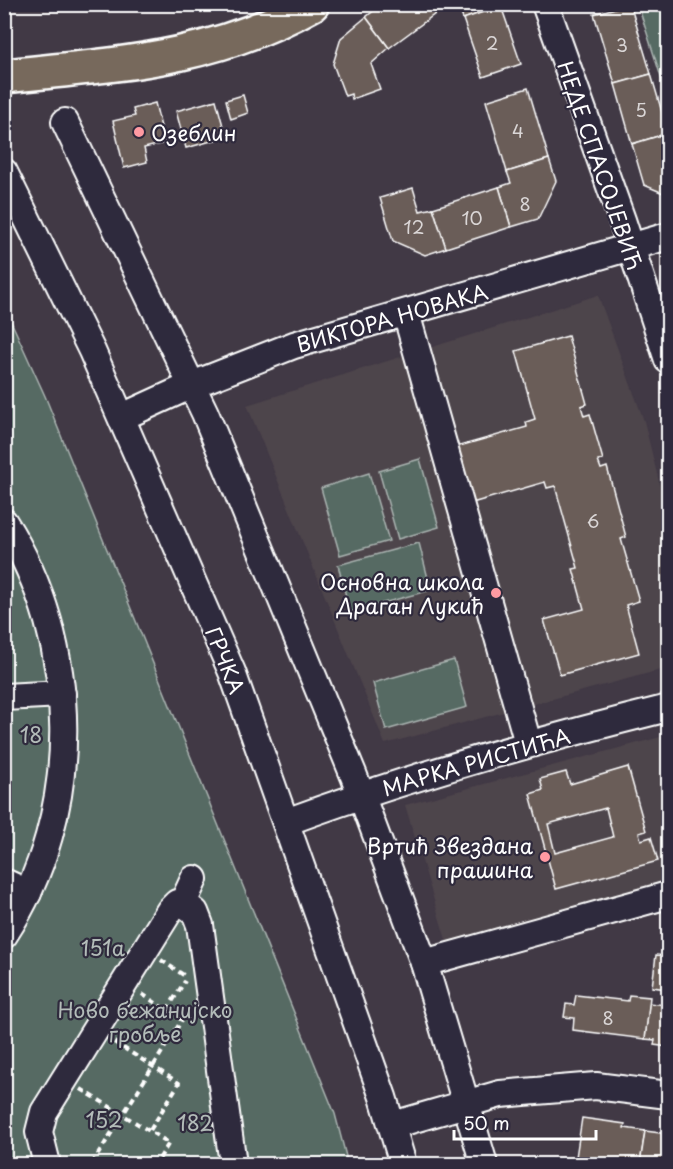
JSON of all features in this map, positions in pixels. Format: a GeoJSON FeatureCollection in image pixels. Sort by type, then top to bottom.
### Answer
{"type":"FeatureCollection","features":[{"type":"Feature","properties":{"kind":"main road"},"geometry":{"type":"LineString","coordinates":[[4,76],[117,66],[200,50],[272,26],[312,4]]}},
{"type":"Feature","properties":{"kind":"street","name":"НЕДЕ СПАСОЈЕВИЋ"},"geometry":{"type":"LineString","coordinates":[[545,4],[669,360]]}},
{"type":"Feature","properties":{"kind":"street"},"geometry":{"type":"LineString","coordinates":[[65,122],[192,385],[361,795],[424,963],[484,1164]]}},
{"type":"Feature","properties":{"kind":"street","name":"ГРЧКА"},"geometry":{"type":"LineString","coordinates":[[4,172],[122,417],[232,672],[393,1125],[403,1164]]}},
{"type":"Feature","properties":{"kind":"street","name":"ВИКТОРА НОВАКА"},"geometry":{"type":"LineString","coordinates":[[122,417],[192,385],[294,345],[669,236]]}},
{"type":"Feature","properties":{"kind":"street"},"geometry":{"type":"LineString","coordinates":[[406,313],[528,743]]}},
{"type":"Feature","properties":{"kind":"street"},"geometry":{"type":"LineString","coordinates":[[4,522],[33,575],[47,613],[57,653],[62,694],[63,745],[58,796],[46,845],[28,892],[4,934]]}},
{"type":"Feature","properties":{"kind":"street"},"geometry":{"type":"LineString","coordinates":[[4,697],[62,694]]}},
{"type":"Feature","properties":{"kind":"street","name":"МАРКА РИСТИЋА"},"geometry":{"type":"LineString","coordinates":[[286,822],[361,795],[528,743],[669,708]]}},
{"type":"Feature","properties":{"kind":"street"},"geometry":{"type":"LineString","coordinates":[[183,903],[194,879]]}},
{"type":"Feature","properties":{"kind":"street"},"geometry":{"type":"LineString","coordinates":[[4,882],[28,892]]}},
{"type":"Feature","properties":{"kind":"street"},"geometry":{"type":"LineString","coordinates":[[424,963],[669,895]]}},
{"type":"Feature","properties":{"kind":"street"},"geometry":{"type":"LineString","coordinates":[[47,1164],[39,1132],[39,1122],[170,910],[177,903],[183,903],[195,912],[200,925],[233,1164]]}},
{"type":"Feature","properties":{"kind":"street"},"geometry":{"type":"LineString","coordinates":[[393,1125],[500,1094],[582,1087],[613,1087],[669,1095]]}},
{"type":"Feature","properties":{"kind":"path"},"geometry":{"type":"LineString","coordinates":[[145,951],[188,977],[167,1010]]}},
{"type":"Feature","properties":{"kind":"path"},"geometry":{"type":"LineString","coordinates":[[92,1164],[182,1020],[124,983]]}},
{"type":"Feature","properties":{"kind":"path"},"geometry":{"type":"LineString","coordinates":[[95,1030],[179,1083],[149,1132]]}},
{"type":"Feature","properties":{"kind":"path"},"geometry":{"type":"LineString","coordinates":[[64,1079],[169,1143],[156,1164]]}},
{"type":"Feature","properties":{"kind":"shaded area","name":"Основна школа Драган Лукић"},"geometry":{"type":"Polygon","coordinates":[[[598,295],[644,421],[668,518],[668,668],[385,744],[247,405],[598,295]]]}},
{"type":"Feature","properties":{"kind":"shaded area","name":"Вртић Звездана прашина"},"geometry":{"type":"Polygon","coordinates":[[[668,735],[668,908],[454,966],[405,805],[668,735]]]}},
{"type":"Feature","properties":{"kind":"green space"},"geometry":{"type":"Polygon","coordinates":[[[638,5],[668,5],[668,99],[638,5]]]}},
{"type":"Feature","properties":{"kind":"green space","name":"Ново бежанијско гробље"},"geometry":{"type":"Polygon","coordinates":[[[5,308],[45,396],[335,1114],[348,1164],[5,1164],[5,308]]]}},
{"type":"Feature","properties":{"kind":"green space"},"geometry":{"type":"Polygon","coordinates":[[[420,459],[439,527],[398,539],[379,471],[420,459]]]}},
{"type":"Feature","properties":{"kind":"green space"},"geometry":{"type":"Polygon","coordinates":[[[369,473],[389,541],[340,555],[321,488],[369,473]]]}},
{"type":"Feature","properties":{"kind":"green space"},"geometry":{"type":"Polygon","coordinates":[[[419,543],[431,590],[350,612],[338,565],[419,543]]]}},
{"type":"Feature","properties":{"kind":"green space"},"geometry":{"type":"Polygon","coordinates":[[[454,660],[467,707],[386,730],[373,683],[454,660]]]}},
{"type":"Feature","properties":{"kind":"building"},"geometry":{"type":"Polygon","coordinates":[[[382,4],[434,4],[439,11],[389,48],[366,17],[382,4]]]}},
{"type":"Feature","properties":{"kind":"building"},"geometry":{"type":"Polygon","coordinates":[[[458,4],[500,4],[501,6],[463,19],[458,4]]]}},
{"type":"Feature","properties":{"kind":"building"},"geometry":{"type":"Polygon","coordinates":[[[630,4],[651,74],[615,84],[594,14],[630,4]]]}},
{"type":"Feature","properties":{"kind":"building"},"geometry":{"type":"Polygon","coordinates":[[[501,6],[521,64],[483,77],[463,19],[501,6]]]}},
{"type":"Feature","properties":{"kind":"building"},"geometry":{"type":"Polygon","coordinates":[[[366,17],[389,48],[371,64],[380,89],[352,99],[351,94],[345,96],[333,64],[341,38],[366,17]]]}},
{"type":"Feature","properties":{"kind":"building"},"geometry":{"type":"Polygon","coordinates":[[[651,74],[668,133],[632,144],[615,84],[651,74]]]}},
{"type":"Feature","properties":{"kind":"building"},"geometry":{"type":"Polygon","coordinates":[[[528,88],[549,159],[507,172],[486,101],[528,88]]]}},
{"type":"Feature","properties":{"kind":"building"},"geometry":{"type":"Polygon","coordinates":[[[243,95],[248,113],[231,119],[226,100],[243,95]]]}},
{"type":"Feature","properties":{"kind":"building"},"geometry":{"type":"Polygon","coordinates":[[[216,100],[226,137],[186,148],[176,111],[216,100]]]}},
{"type":"Feature","properties":{"kind":"building","name":"Озеблин"},"geometry":{"type":"Polygon","coordinates":[[[155,103],[165,143],[144,148],[147,162],[124,168],[113,121],[135,116],[133,109],[155,103]]]}},
{"type":"Feature","properties":{"kind":"building"},"geometry":{"type":"Polygon","coordinates":[[[668,133],[668,195],[644,185],[632,144],[668,133]]]}},
{"type":"Feature","properties":{"kind":"building"},"geometry":{"type":"Polygon","coordinates":[[[549,159],[556,181],[538,219],[511,227],[499,187],[511,183],[507,172],[549,159]]]}},
{"type":"Feature","properties":{"kind":"building"},"geometry":{"type":"Polygon","coordinates":[[[499,187],[511,227],[446,248],[433,208],[499,187]]]}},
{"type":"Feature","properties":{"kind":"building"},"geometry":{"type":"Polygon","coordinates":[[[413,188],[420,211],[433,208],[446,248],[425,255],[393,241],[380,198],[413,188]]]}},
{"type":"Feature","properties":{"kind":"building"},"geometry":{"type":"Polygon","coordinates":[[[568,336],[587,404],[581,406],[584,416],[590,414],[603,460],[598,461],[601,469],[607,467],[626,537],[621,539],[639,601],[626,605],[639,653],[560,675],[544,620],[584,609],[573,569],[578,568],[555,486],[547,488],[545,482],[472,503],[456,447],[527,427],[526,422],[535,419],[516,351],[568,336]]]}},
{"type":"Feature","properties":{"kind":"building"},"geometry":{"type":"Polygon","coordinates":[[[628,767],[646,831],[639,833],[641,840],[651,837],[658,861],[556,889],[530,794],[543,790],[540,779],[566,772],[570,784],[628,767]],[[606,808],[548,824],[555,853],[613,837],[606,808]]]}},
{"type":"Feature","properties":{"kind":"building"},"geometry":{"type":"Polygon","coordinates":[[[656,955],[668,956],[668,1047],[654,1045],[655,1040],[645,1039],[649,1003],[665,1005],[667,989],[652,987],[656,955]]]}},
{"type":"Feature","properties":{"kind":"building"},"geometry":{"type":"Polygon","coordinates":[[[576,995],[628,1001],[629,995],[650,997],[645,1039],[573,1030],[574,1018],[564,1017],[566,1004],[574,1005],[576,995]]]}},
{"type":"Feature","properties":{"kind":"building"},"geometry":{"type":"Polygon","coordinates":[[[582,1118],[625,1124],[624,1128],[645,1131],[640,1164],[575,1164],[582,1118]]]}},
{"type":"Feature","properties":{"kind":"building"},"geometry":{"type":"Polygon","coordinates":[[[645,1131],[668,1134],[668,1164],[640,1164],[645,1131]]]}},
{"type":"Feature","properties":{"kind":"place","name":"Озеблин"},"geometry":{"type":"Point","coordinates":[139,132]}},
{"type":"Feature","properties":{"kind":"place","name":"Основна школа Драган Лукић"},"geometry":{"type":"Point","coordinates":[496,593]}},
{"type":"Feature","properties":{"kind":"place","name":"Вртић Звездана прашина"},"geometry":{"type":"Point","coordinates":[545,857]}},
{"type":"Feature","properties":{"kind":"park label","name":"18"},"geometry":{"type":"Point","coordinates":[31,734]}},
{"type":"Feature","properties":{"kind":"park label","name":"151a"},"geometry":{"type":"Point","coordinates":[103,947]}},
{"type":"Feature","properties":{"kind":"park label","name":"152"},"geometry":{"type":"Point","coordinates":[104,1119]}},
{"type":"Feature","properties":{"kind":"park label","name":"182"},"geometry":{"type":"Point","coordinates":[195,1122]}}]}
